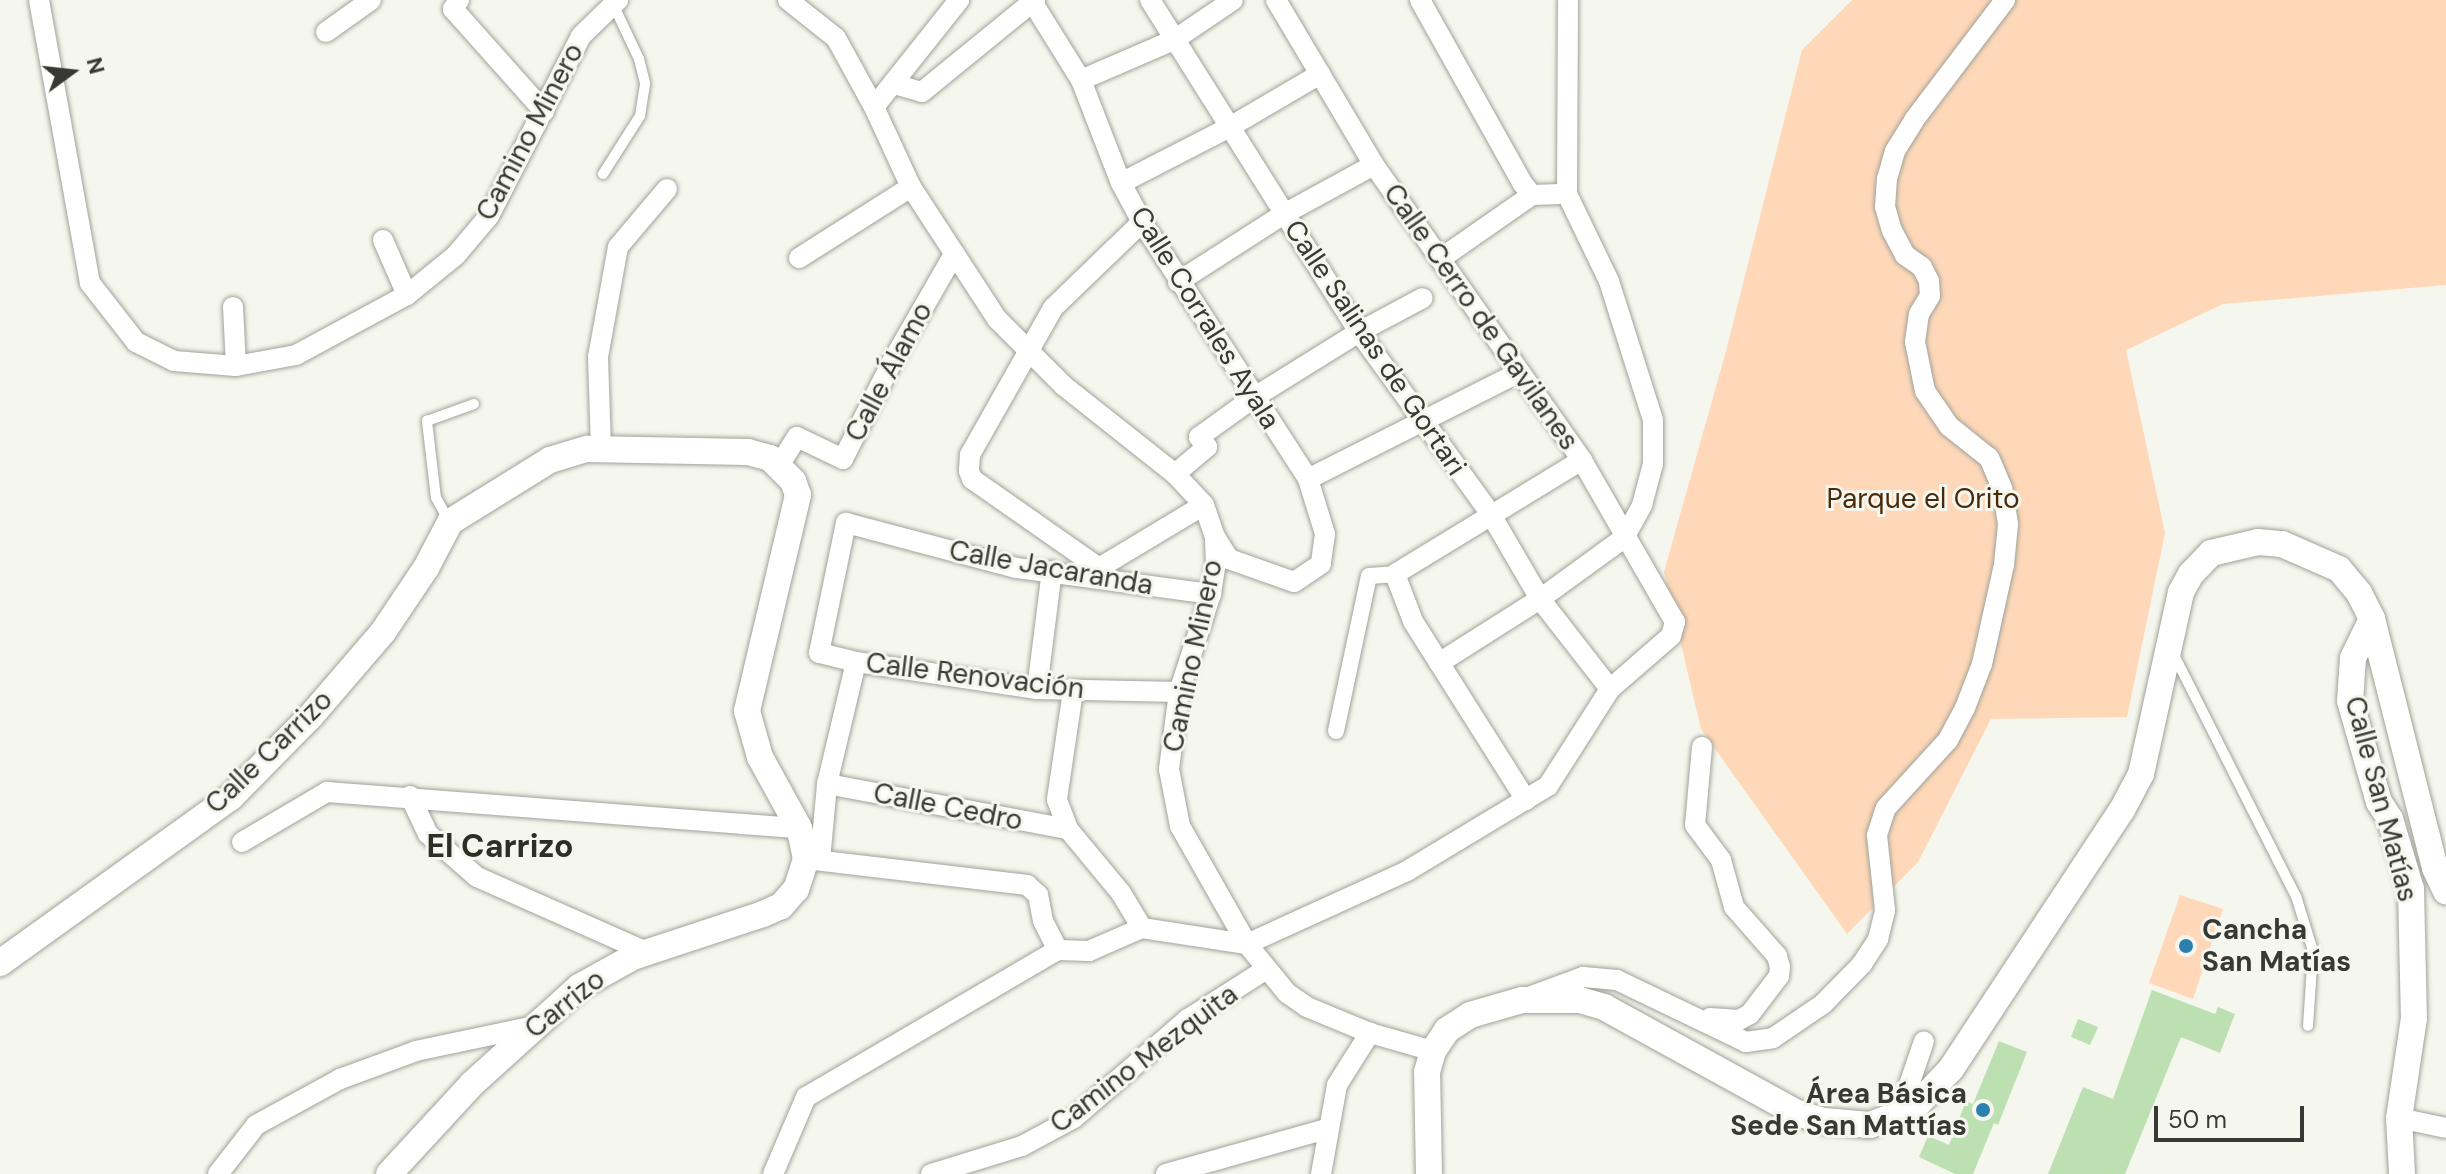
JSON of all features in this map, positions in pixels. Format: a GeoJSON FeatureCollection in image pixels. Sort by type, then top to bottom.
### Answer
{"type":"FeatureCollection","features":[{"type":"Feature","properties":{"kind":"street","name":"Camino Minero"},"geometry":{"type":"LineString","coordinates":[[39,0],[90,283],[136,342],[174,361],[236,366],[296,355],[407,295],[456,255],[489,216],[581,36],[616,2]]}},
{"type":"Feature","properties":{"kind":"street"},"geometry":{"type":"LineString","coordinates":[[326,32],[371,0]]}},
{"type":"Feature","properties":{"kind":"street","name":"Camino Minero"},"geometry":{"type":"LineString","coordinates":[[788,0],[836,38],[874,107],[911,187],[997,319],[1029,355],[1175,474],[1204,505],[1215,537],[1216,562],[1211,594],[1179,692],[1169,769],[1180,826],[1247,944],[1265,970],[1287,993],[1307,1007],[1370,1033],[1433,1051]]}},
{"type":"Feature","properties":{"kind":"street"},"geometry":{"type":"LineString","coordinates":[[874,107],[959,0]]}},
{"type":"Feature","properties":{"kind":"street","name":"Calle Salinas de Gortari"},"geometry":{"type":"LineString","coordinates":[[1150,0],[1359,332],[1490,513],[1540,599],[1610,689]]}},
{"type":"Feature","properties":{"kind":"street"},"geometry":{"type":"LineString","coordinates":[[1081,80],[1174,40],[1233,0]]}},
{"type":"Feature","properties":{"kind":"street","name":"Calle Cerro de Gavilanes"},"geometry":{"type":"LineString","coordinates":[[1276,0],[1374,165],[1582,460],[1624,538],[1675,622],[1671,636],[1610,689]]}},
{"type":"Feature","properties":{"kind":"street"},"geometry":{"type":"LineString","coordinates":[[1420,0],[1515,171],[1532,195]]}},
{"type":"Feature","properties":{"kind":"street"},"geometry":{"type":"LineString","coordinates":[[1439,663],[1540,599],[1624,538],[1642,505],[1653,464],[1653,420],[1609,281],[1567,194],[1568,0]]}},
{"type":"Feature","properties":{"kind":"street"},"geometry":{"type":"LineString","coordinates":[[1429,1174],[1427,1072],[1433,1051],[1447,1030],[1470,1015],[1583,977],[1617,980],[1639,988],[1746,1042],[1773,1038],[1823,1004],[1862,964],[1878,939],[1885,910],[1877,835],[1886,808],[1948,740],[1982,664],[2004,565],[2008,524],[2002,488],[1989,458],[1949,426],[1925,391],[1915,342],[1919,314],[1930,296],[1929,281],[1922,267],[1905,255],[1892,231],[1885,207],[1887,179],[1895,151],[1914,120],[2005,0]]}},
{"type":"Feature","properties":{"kind":"street"},"geometry":{"type":"LineString","coordinates":[[894,84],[922,92],[1034,1]]}},
{"type":"Feature","properties":{"kind":"street","name":"Calle Corrales Ayala"},"geometry":{"type":"LineString","coordinates":[[1034,1],[1081,80],[1121,183],[1142,222],[1308,479],[1325,534],[1321,564],[1294,582],[1229,559],[1215,537]]}},
{"type":"Feature","properties":{"kind":"street"},"geometry":{"type":"LineString","coordinates":[[456,5],[544,111]]}},
{"type":"Feature","properties":{"kind":"street"},"geometry":{"type":"LineString","coordinates":[[1121,183],[1228,128],[1320,74]]}},
{"type":"Feature","properties":{"kind":"street"},"geometry":{"type":"LineString","coordinates":[[1178,282],[1284,214],[1374,165]]}},
{"type":"Feature","properties":{"kind":"street"},"geometry":{"type":"LineString","coordinates":[[799,258],[911,187]]}},
{"type":"Feature","properties":{"kind":"street"},"geometry":{"type":"LineString","coordinates":[[601,448],[598,357],[618,247],[667,189]]}},
{"type":"Feature","properties":{"kind":"street"},"geometry":{"type":"LineString","coordinates":[[1440,259],[1532,195],[1567,194]]}},
{"type":"Feature","properties":{"kind":"street"},"geometry":{"type":"LineString","coordinates":[[1029,355],[1053,308],[1142,222]]}},
{"type":"Feature","properties":{"kind":"street"},"geometry":{"type":"LineString","coordinates":[[383,240],[407,295]]}},
{"type":"Feature","properties":{"kind":"street","name":"Calle Álamo"},"geometry":{"type":"LineString","coordinates":[[780,464],[797,437],[843,459],[892,362],[954,254]]}},
{"type":"Feature","properties":{"kind":"street"},"geometry":{"type":"LineString","coordinates":[[1175,474],[1207,447],[1199,437],[1253,398],[1359,332],[1423,298]]}},
{"type":"Feature","properties":{"kind":"street"},"geometry":{"type":"LineString","coordinates":[[233,307],[236,366]]}},
{"type":"Feature","properties":{"kind":"street","name":"Calle Jacaranda"},"geometry":{"type":"LineString","coordinates":[[1029,355],[970,455],[972,479],[1099,568],[1204,505]]}},
{"type":"Feature","properties":{"kind":"street"},"geometry":{"type":"LineString","coordinates":[[1308,479],[1520,372]]}},
{"type":"Feature","properties":{"kind":"street"},"geometry":{"type":"LineString","coordinates":[[450,522],[550,460],[601,448],[748,452],[780,464],[793,481],[798,495],[747,711],[760,757],[813,859]]}},
{"type":"Feature","properties":{"kind":"street"},"geometry":{"type":"LineString","coordinates":[[1336,731],[1369,576],[1395,574],[1490,513],[1582,460]]}},
{"type":"Feature","properties":{"kind":"street","name":"Calle Carrizo"},"geometry":{"type":"LineString","coordinates":[[0,963],[231,797],[310,717],[383,632],[426,568],[450,522]]}},
{"type":"Feature","properties":{"kind":"street","name":"Calle Jacaranda"},"geometry":{"type":"LineString","coordinates":[[819,653],[846,523],[977,559],[1211,594]]}},
{"type":"Feature","properties":{"kind":"street"},"geometry":{"type":"LineString","coordinates":[[1522,1000],[1580,1000],[1604,1007],[1797,1113],[1824,1121],[1870,1125],[1913,1109],[1951,1069],[2122,810],[2141,774],[2181,592],[2191,574],[2211,553],[2258,542],[2303,551],[2339,569],[2359,593],[2372,619],[2435,868],[2446,892]]}},
{"type":"Feature","properties":{"kind":"street"},"geometry":{"type":"LineString","coordinates":[[1037,689],[1052,571]]}},
{"type":"Feature","properties":{"kind":"street"},"geometry":{"type":"LineString","coordinates":[[1395,574],[1413,621],[1526,800]]}},
{"type":"Feature","properties":{"kind":"street","name":"Calle San Matías"},"geometry":{"type":"LineString","coordinates":[[2372,619],[2353,658],[2350,701],[2379,802],[2390,819],[2411,889],[2414,1018],[2399,1118],[2402,1174]]}},
{"type":"Feature","properties":{"kind":"street","name":"Calle Renovación"},"geometry":{"type":"LineString","coordinates":[[819,653],[856,662],[1037,689],[1179,692]]}},
{"type":"Feature","properties":{"kind":"street"},"geometry":{"type":"LineString","coordinates":[[813,859],[856,662]]}},
{"type":"Feature","properties":{"kind":"street"},"geometry":{"type":"LineString","coordinates":[[773,1174],[806,1097],[1058,950],[1089,951],[1142,928],[1247,944],[1407,871],[1548,786],[1610,689]]}},
{"type":"Feature","properties":{"kind":"street"},"geometry":{"type":"LineString","coordinates":[[1073,691],[1057,800],[1068,829],[1121,893],[1142,928]]}},
{"type":"Feature","properties":{"kind":"street"},"geometry":{"type":"LineString","coordinates":[[1694,1016],[1726,1021],[1750,1014],[1779,976],[1780,967],[1777,956],[1734,907],[1721,860],[1695,825],[1702,747]]}},
{"type":"Feature","properties":{"kind":"street","name":"Calle Cedro"},"geometry":{"type":"LineString","coordinates":[[827,784],[1068,829]]}},
{"type":"Feature","properties":{"kind":"street"},"geometry":{"type":"LineString","coordinates":[[242,842],[327,792],[799,828]]}},
{"type":"Feature","properties":{"kind":"street"},"geometry":{"type":"LineString","coordinates":[[410,796],[428,834],[477,877],[646,952]]}},
{"type":"Feature","properties":{"kind":"street"},"geometry":{"type":"LineString","coordinates":[[813,859],[1027,885],[1038,895],[1043,921],[1058,950]]}},
{"type":"Feature","properties":{"kind":"street","name":"Carrizo"},"geometry":{"type":"LineString","coordinates":[[389,1174],[461,1095],[579,987],[646,952],[781,906],[796,889],[813,859]]}},
{"type":"Feature","properties":{"kind":"street","name":"Camino Mezquita"},"geometry":{"type":"LineString","coordinates":[[931,1174],[1022,1146],[1074,1118],[1188,1019],[1265,970]]}},
{"type":"Feature","properties":{"kind":"street"},"geometry":{"type":"LineString","coordinates":[[218,1174],[256,1125],[340,1079],[416,1051],[535,1026]]}},
{"type":"Feature","properties":{"kind":"street"},"geometry":{"type":"LineString","coordinates":[[1321,1174],[1326,1129],[1337,1085],[1370,1033]]}},
{"type":"Feature","properties":{"kind":"street"},"geometry":{"type":"LineString","coordinates":[[1913,1109],[1909,1085],[1924,1041]]}},
{"type":"Feature","properties":{"kind":"street"},"geometry":{"type":"LineString","coordinates":[[2399,1118],[2446,1128]]}},
{"type":"Feature","properties":{"kind":"street"},"geometry":{"type":"LineString","coordinates":[[1166,1174],[1326,1129]]}},
{"type":"Feature","properties":{"kind":"lane"},"geometry":{"type":"LineString","coordinates":[[603,174],[640,116],[645,83],[639,59],[616,2]]}},
{"type":"Feature","properties":{"kind":"lane"},"geometry":{"type":"LineString","coordinates":[[450,522],[436,498],[427,421],[474,404]]}},
{"type":"Feature","properties":{"kind":"lane"},"geometry":{"type":"LineString","coordinates":[[2170,646],[2296,896],[2313,951],[2308,1026]]}},
{"type":"Feature","properties":{"kind":"green space","name":"Parque el Orito"},"geometry":{"type":"Polygon","coordinates":[[[1852,0],[2446,0],[2446,285],[2223,304],[2126,350],[2165,533],[2127,717],[1991,719],[1918,862],[1847,934],[1701,729],[1664,572],[1726,351],[1802,50],[1852,0]]]}},
{"type":"Feature","properties":{"kind":"green space","name":"Cancha San Matías"},"geometry":{"type":"Polygon","coordinates":[[[2180,895],[2223,909],[2193,999],[2149,983],[2180,895]]]}},
{"type":"Feature","properties":{"kind":"building"},"geometry":{"type":"Polygon","coordinates":[[[2152,990],[2215,1014],[2218,1007],[2235,1014],[2220,1053],[2181,1037],[2125,1174],[2048,1174],[2083,1087],[2113,1099],[2152,990]]]}},
{"type":"Feature","properties":{"kind":"building"},"geometry":{"type":"Polygon","coordinates":[[[2078,1019],[2098,1027],[2090,1045],[2071,1037],[2078,1019]]]}},
{"type":"Feature","properties":{"kind":"building","name":"Área Básica Sede San Mattías"},"geometry":{"type":"Polygon","coordinates":[[[1999,1041],[2027,1052],[1998,1125],[1994,1123],[1973,1174],[1955,1174],[1919,1157],[1928,1136],[1949,1145],[1966,1101],[1973,1104],[1999,1041]]]}},
{"type":"Feature","properties":{"kind":"place","name":"Cancha San Matías"},"geometry":{"type":"Point","coordinates":[2186,946]}},
{"type":"Feature","properties":{"kind":"place","name":"Área Básica Sede San Mattías"},"geometry":{"type":"Point","coordinates":[1983,1110]}},
{"type":"Feature","properties":{"kind":"district","name":"El Carrizo"},"geometry":{"type":"Point","coordinates":[500,846]}}]}
